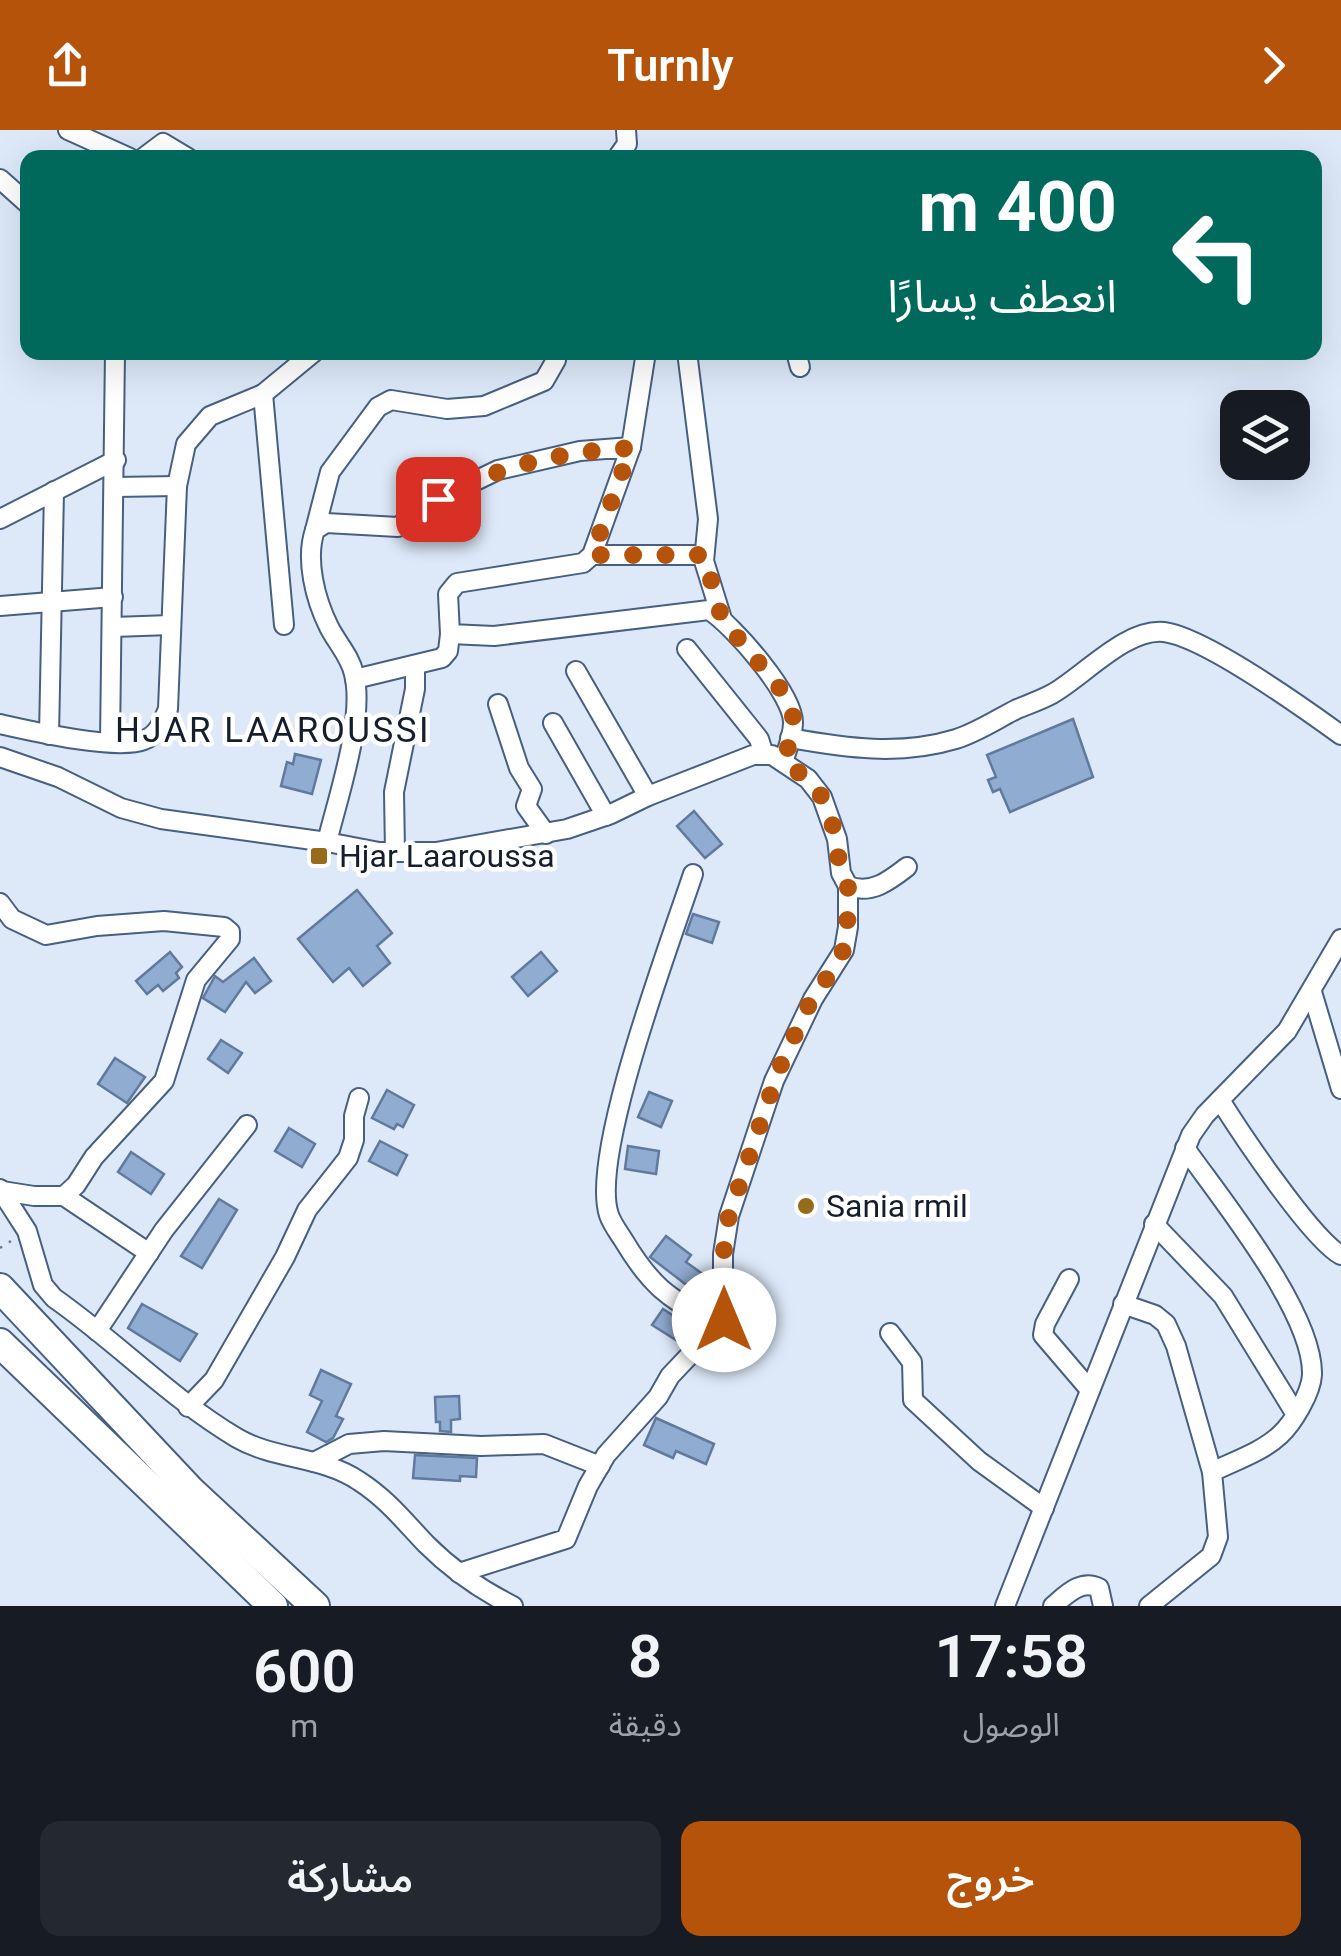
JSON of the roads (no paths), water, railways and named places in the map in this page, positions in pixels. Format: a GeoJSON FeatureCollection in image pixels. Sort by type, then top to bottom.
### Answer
{"type":"FeatureCollection","features":[{"type":"Feature","properties":{"kind":"highway"},"geometry":{"type":"LineString","coordinates":[[0,1288],[190,1491],[315,1606]]}},
{"type":"Feature","properties":{"kind":"highway"},"geometry":{"type":"LineString","coordinates":[[0,1343],[273,1606]]}},
{"type":"Feature","properties":{"kind":"street"},"geometry":{"type":"LineString","coordinates":[[68,130],[112,150]]}},
{"type":"Feature","properties":{"kind":"street"},"geometry":{"type":"LineString","coordinates":[[0,179],[20,197]]}},
{"type":"Feature","properties":{"kind":"street"},"geometry":{"type":"LineString","coordinates":[[110,741],[115,360]]}},
{"type":"Feature","properties":{"kind":"street"},"geometry":{"type":"LineString","coordinates":[[0,724],[49,736],[143,741],[162,724],[168,708],[177,486],[186,444],[210,416],[263,394],[301,360]]}},
{"type":"Feature","properties":{"kind":"street"},"geometry":{"type":"LineString","coordinates":[[327,842],[357,709],[355,678],[314,584],[312,542],[330,472],[378,407],[391,400],[447,409],[484,406],[544,382],[556,360]]}},
{"type":"Feature","properties":{"kind":"street"},"geometry":{"type":"LineString","coordinates":[[355,678],[444,657],[450,634],[448,594],[456,583],[582,562],[592,555],[631,448],[645,360]]}},
{"type":"Feature","properties":{"kind":"street"},"geometry":{"type":"LineString","coordinates":[[688,360],[708,519],[704,555],[722,619]]}},
{"type":"Feature","properties":{"kind":"street"},"geometry":{"type":"LineString","coordinates":[[263,394],[284,625]]}},
{"type":"Feature","properties":{"kind":"street"},"geometry":{"type":"LineString","coordinates":[[315,530],[326,523],[398,527],[438,499],[498,470],[580,451],[631,448]]}},
{"type":"Feature","properties":{"kind":"street"},"geometry":{"type":"LineString","coordinates":[[0,520],[116,460]]}},
{"type":"Feature","properties":{"kind":"street"},"geometry":{"type":"LineString","coordinates":[[116,487],[177,486]]}},
{"type":"Feature","properties":{"kind":"street"},"geometry":{"type":"LineString","coordinates":[[49,736],[54,491]]}},
{"type":"Feature","properties":{"kind":"street"},"geometry":{"type":"LineString","coordinates":[[592,555],[704,555]]}},
{"type":"Feature","properties":{"kind":"street"},"geometry":{"type":"LineString","coordinates":[[0,606],[114,598]]}},
{"type":"Feature","properties":{"kind":"street"},"geometry":{"type":"LineString","coordinates":[[450,634],[494,636],[702,609],[722,619],[783,692],[792,709],[794,725],[784,762]]}},
{"type":"Feature","properties":{"kind":"street"},"geometry":{"type":"LineString","coordinates":[[113,627],[171,625]]}},
{"type":"Feature","properties":{"kind":"street"},"geometry":{"type":"LineString","coordinates":[[790,738],[848,749],[880,750],[959,738],[1052,694],[1129,641],[1162,632],[1204,646],[1341,735]]}},
{"type":"Feature","properties":{"kind":"street"},"geometry":{"type":"LineString","coordinates":[[688,649],[759,739],[764,755]]}},
{"type":"Feature","properties":{"kind":"street"},"geometry":{"type":"LineString","coordinates":[[395,852],[394,792],[415,666]]}},
{"type":"Feature","properties":{"kind":"street"},"geometry":{"type":"LineString","coordinates":[[576,672],[648,796]]}},
{"type":"Feature","properties":{"kind":"street"},"geometry":{"type":"LineString","coordinates":[[498,704],[520,768],[532,789],[526,806],[546,834]]}},
{"type":"Feature","properties":{"kind":"street"},"geometry":{"type":"LineString","coordinates":[[553,722],[606,816]]}},
{"type":"Feature","properties":{"kind":"street"},"geometry":{"type":"LineString","coordinates":[[0,757],[58,777],[120,808],[161,819],[395,852],[436,852],[546,834],[606,816],[753,756],[772,755],[784,762],[808,779],[822,797],[848,886],[847,942],[836,966],[812,998],[779,1069],[729,1216],[723,1254],[725,1314],[719,1327],[698,1344],[670,1376],[658,1397],[622,1434],[600,1466],[566,1539],[459,1573]]}},
{"type":"Feature","properties":{"kind":"street"},"geometry":{"type":"LineString","coordinates":[[848,886],[870,890],[907,867]]}},
{"type":"Feature","properties":{"kind":"street"},"geometry":{"type":"LineString","coordinates":[[693,874],[626,1081],[604,1195],[609,1217],[652,1284],[719,1327]]}},
{"type":"Feature","properties":{"kind":"street"},"geometry":{"type":"LineString","coordinates":[[0,903],[12,919],[46,936],[97,926],[164,921],[224,927],[230,932],[224,950],[196,980],[164,1081],[94,1156],[64,1196]]}},
{"type":"Feature","properties":{"kind":"street"},"geometry":{"type":"LineString","coordinates":[[1005,1606],[1185,1148],[1198,1124],[1272,1048],[1312,992],[1341,939]]}},
{"type":"Feature","properties":{"kind":"street"},"geometry":{"type":"LineString","coordinates":[[1312,992],[1341,1089]]}},
{"type":"Feature","properties":{"kind":"street"},"geometry":{"type":"LineString","coordinates":[[188,1407],[214,1380],[285,1257],[307,1210],[348,1158],[359,1098]]}},
{"type":"Feature","properties":{"kind":"street"},"geometry":{"type":"LineString","coordinates":[[1220,1100],[1320,1240],[1341,1255]]}},
{"type":"Feature","properties":{"kind":"street"},"geometry":{"type":"LineString","coordinates":[[96,1331],[149,1252],[247,1125]]}},
{"type":"Feature","properties":{"kind":"street"},"geometry":{"type":"LineString","coordinates":[[1185,1148],[1264,1258],[1303,1332],[1312,1380],[1276,1438],[1212,1472]]}},
{"type":"Feature","properties":{"kind":"street"},"geometry":{"type":"LineString","coordinates":[[1,1190],[64,1196],[149,1252]]}},
{"type":"Feature","properties":{"kind":"street"},"geometry":{"type":"LineString","coordinates":[[1,1190],[28,1231],[43,1285],[54,1298],[188,1407],[241,1441],[356,1478],[389,1502],[425,1543],[459,1573],[513,1606]]}},
{"type":"Feature","properties":{"kind":"street"},"geometry":{"type":"LineString","coordinates":[[1154,1224],[1223,1296],[1295,1413]]}},
{"type":"Feature","properties":{"kind":"street"},"geometry":{"type":"LineString","coordinates":[[1068,1279],[1043,1334],[1090,1390]]}},
{"type":"Feature","properties":{"kind":"street"},"geometry":{"type":"LineString","coordinates":[[1123,1304],[1156,1316],[1166,1324],[1176,1346],[1212,1472],[1218,1537],[1201,1566],[1149,1606]]}},
{"type":"Feature","properties":{"kind":"street"},"geometry":{"type":"LineString","coordinates":[[890,1333],[912,1362],[913,1400],[979,1461],[1044,1508]]}},
{"type":"Feature","properties":{"kind":"street"},"geometry":{"type":"LineString","coordinates":[[314,1462],[349,1444],[384,1441],[481,1446],[544,1444],[600,1466]]}},
{"type":"Feature","properties":{"kind":"street"},"geometry":{"type":"LineString","coordinates":[[1054,1606],[1088,1584],[1099,1588],[1103,1606]]}},
{"type":"Feature","properties":{"kind":"place","name":"Hjar Laaroussa"},"geometry":{"type":"Point","coordinates":[319,856]}},
{"type":"Feature","properties":{"kind":"place","name":"Sania rmil"},"geometry":{"type":"Point","coordinates":[806,1206]}},
{"type":"Feature","properties":{"kind":"district","name":"HJAR LAAROUSSI"},"geometry":{"type":"Point","coordinates":[273,730]}}]}
